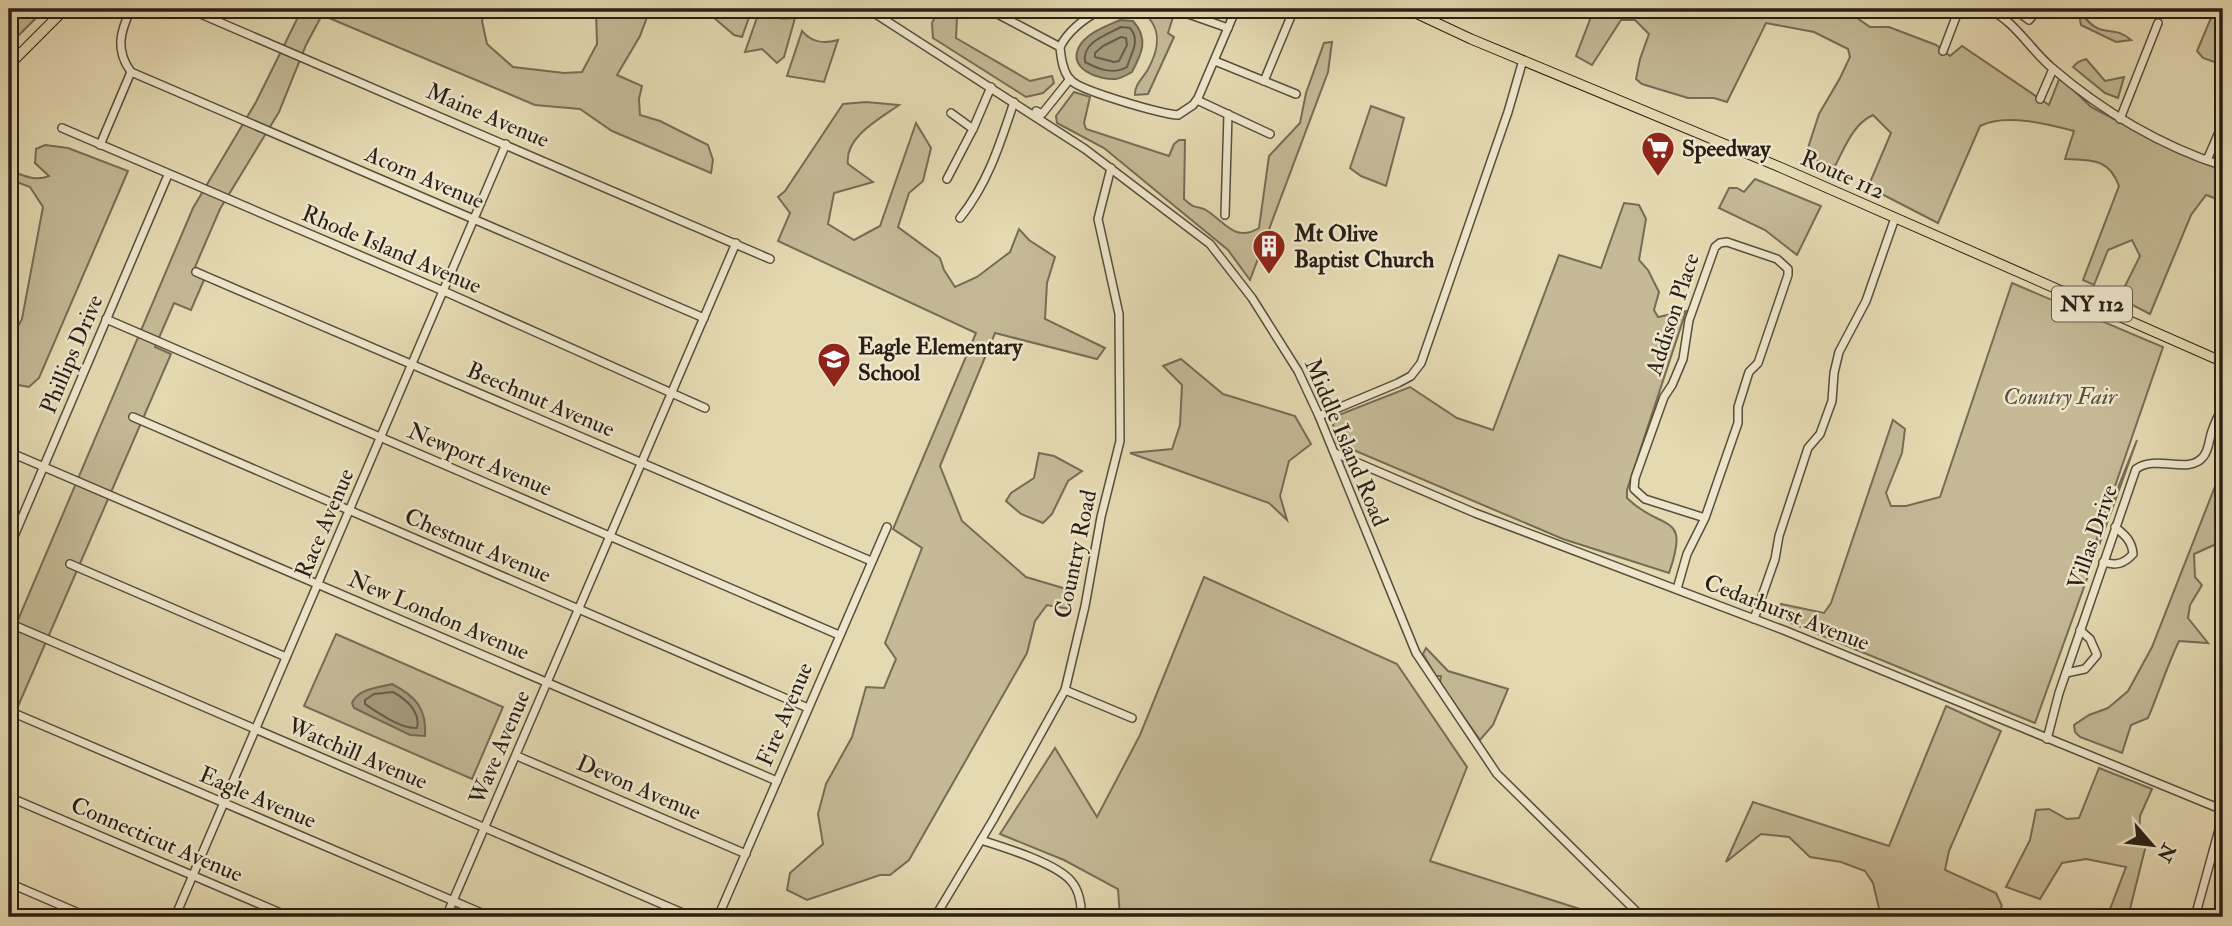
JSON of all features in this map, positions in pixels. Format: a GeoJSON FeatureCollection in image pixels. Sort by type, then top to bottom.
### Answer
{"type":"FeatureCollection","features":[{"type":"Feature","properties":{"kind":"main road"},"geometry":{"type":"LineString","coordinates":[[9,65],[65,9]]}},
{"type":"Feature","properties":{"kind":"main road","name":"Route 112"},"geometry":{"type":"LineString","coordinates":[[1407,9],[1782,168],[2223,362]]}},
{"type":"Feature","properties":{"kind":"street"},"geometry":{"type":"LineString","coordinates":[[100,145],[131,72],[123,61],[120,49],[121,35],[131,9]]}},
{"type":"Feature","properties":{"kind":"street","name":"Maine Avenue"},"geometry":{"type":"LineString","coordinates":[[189,9],[770,259]]}},
{"type":"Feature","properties":{"kind":"street","name":"Middle Island Road"},"geometry":{"type":"LineString","coordinates":[[868,9],[1058,130],[1210,244],[1256,304],[1298,371],[1335,453],[1416,653],[1497,774],[1642,917]]}},
{"type":"Feature","properties":{"kind":"street"},"geometry":{"type":"LineString","coordinates":[[988,9],[1060,47]]}},
{"type":"Feature","properties":{"kind":"street"},"geometry":{"type":"LineString","coordinates":[[1080,9],[1086,18]]}},
{"type":"Feature","properties":{"kind":"street"},"geometry":{"type":"LineString","coordinates":[[1102,9],[1086,18],[1066,36],[1060,47],[1061,59],[1072,81],[1151,110],[1178,115],[1197,100],[1236,9]]}},
{"type":"Feature","properties":{"kind":"street"},"geometry":{"type":"LineString","coordinates":[[1174,9],[1228,28]]}},
{"type":"Feature","properties":{"kind":"street"},"geometry":{"type":"LineString","coordinates":[[1228,28],[1242,9]]}},
{"type":"Feature","properties":{"kind":"street"},"geometry":{"type":"LineString","coordinates":[[1264,81],[1294,9]]}},
{"type":"Feature","properties":{"kind":"street"},"geometry":{"type":"LineString","coordinates":[[1942,51],[1959,9]]}},
{"type":"Feature","properties":{"kind":"street"},"geometry":{"type":"LineString","coordinates":[[1988,9],[2004,19],[2053,69],[2091,100],[2120,119],[2223,166]]}},
{"type":"Feature","properties":{"kind":"street"},"geometry":{"type":"LineString","coordinates":[[2004,19],[2013,9],[2029,20],[2038,9]]}},
{"type":"Feature","properties":{"kind":"street"},"geometry":{"type":"LineString","coordinates":[[2120,119],[2158,23]]}},
{"type":"Feature","properties":{"kind":"street"},"geometry":{"type":"LineString","coordinates":[[1319,416],[1398,383],[1410,376],[1421,363],[1508,112],[1523,60]]}},
{"type":"Feature","properties":{"kind":"street"},"geometry":{"type":"LineString","coordinates":[[1215,61],[1296,94]]}},
{"type":"Feature","properties":{"kind":"street"},"geometry":{"type":"LineString","coordinates":[[2040,99],[2053,69]]}},
{"type":"Feature","properties":{"kind":"street","name":"Acorn Avenue"},"geometry":{"type":"LineString","coordinates":[[131,72],[704,318]]}},
{"type":"Feature","properties":{"kind":"street"},"geometry":{"type":"LineString","coordinates":[[960,218],[979,191],[994,162],[1014,101],[1042,114],[1072,81]]}},
{"type":"Feature","properties":{"kind":"street"},"geometry":{"type":"LineString","coordinates":[[1058,130],[1050,121],[1050,114],[1072,81]]}},
{"type":"Feature","properties":{"kind":"street"},"geometry":{"type":"LineString","coordinates":[[947,178],[973,130],[991,88]]}},
{"type":"Feature","properties":{"kind":"street"},"geometry":{"type":"LineString","coordinates":[[1197,100],[1270,134]]}},
{"type":"Feature","properties":{"kind":"street"},"geometry":{"type":"LineString","coordinates":[[951,113],[973,130]]}},
{"type":"Feature","properties":{"kind":"street"},"geometry":{"type":"LineString","coordinates":[[1225,215],[1228,114]]}},
{"type":"Feature","properties":{"kind":"street"},"geometry":{"type":"LineString","coordinates":[[2207,160],[2223,123]]}},
{"type":"Feature","properties":{"kind":"street","name":"Rhode Island Avenue"},"geometry":{"type":"LineString","coordinates":[[62,128],[443,291],[705,408]]}},
{"type":"Feature","properties":{"kind":"street","name":"Race Avenue"},"geometry":{"type":"LineString","coordinates":[[175,917],[506,144]]}},
{"type":"Feature","properties":{"kind":"street","name":"Country Road"},"geometry":{"type":"LineString","coordinates":[[935,917],[1065,690],[1085,606],[1101,517],[1120,442],[1119,314],[1098,219],[1111,168]]}},
{"type":"Feature","properties":{"kind":"street","name":"Phillips Drive"},"geometry":{"type":"LineString","coordinates":[[9,547],[168,175]]}},
{"type":"Feature","properties":{"kind":"street"},"geometry":{"type":"LineString","coordinates":[[1754,619],[1808,449],[1820,434],[1831,404],[1833,373],[1839,352],[1847,333],[1861,313],[1895,218]]}},
{"type":"Feature","properties":{"kind":"street","name":"Addison Place"},"geometry":{"type":"LineString","coordinates":[[1676,589],[1687,554],[1705,518],[1738,423],[1738,407],[1749,372],[1758,363],[1788,269],[1777,259],[1727,242],[1715,247],[1689,320],[1682,359],[1672,386],[1664,397],[1635,478],[1634,489],[1644,499],[1705,518]]}},
{"type":"Feature","properties":{"kind":"street","name":"Wave Avenue"},"geometry":{"type":"LineString","coordinates":[[446,917],[736,243]]}},
{"type":"Feature","properties":{"kind":"street","name":"Beechnut Avenue"},"geometry":{"type":"LineString","coordinates":[[196,272],[871,561]]}},
{"type":"Feature","properties":{"kind":"street","name":"Newport Avenue"},"geometry":{"type":"LineString","coordinates":[[107,319],[839,635]]}},
{"type":"Feature","properties":{"kind":"street","name":"Villas Drive"},"geometry":{"type":"LineString","coordinates":[[2047,739],[2080,630],[2136,469],[2149,462],[2185,465],[2196,463],[2206,452],[2213,427],[2223,406]]}},
{"type":"Feature","properties":{"kind":"street","name":"Chestnut Avenue"},"geometry":{"type":"LineString","coordinates":[[133,417],[808,708]]}},
{"type":"Feature","properties":{"kind":"street","name":"New London Avenue"},"geometry":{"type":"LineString","coordinates":[[9,452],[777,781]]}},
{"type":"Feature","properties":{"kind":"street","name":"Cedarhurst Avenue"},"geometry":{"type":"LineString","coordinates":[[1335,453],[1475,513],[1754,619],[2223,812]]}},
{"type":"Feature","properties":{"kind":"street","name":"Fire Avenue"},"geometry":{"type":"LineString","coordinates":[[719,917],[887,527]]}},
{"type":"Feature","properties":{"kind":"street"},"geometry":{"type":"LineString","coordinates":[[2103,562],[2116,565],[2133,554],[2132,545],[2115,527]]}},
{"type":"Feature","properties":{"kind":"street"},"geometry":{"type":"LineString","coordinates":[[70,564],[286,657]]}},
{"type":"Feature","properties":{"kind":"street","name":"Watchill Avenue"},"geometry":{"type":"LineString","coordinates":[[9,623],[692,917]]}},
{"type":"Feature","properties":{"kind":"street"},"geometry":{"type":"LineString","coordinates":[[2066,673],[2085,668],[2097,656],[2090,639],[2080,630]]}},
{"type":"Feature","properties":{"kind":"street"},"geometry":{"type":"LineString","coordinates":[[1065,690],[1132,718]]}},
{"type":"Feature","properties":{"kind":"street","name":"Eagle Avenue"},"geometry":{"type":"LineString","coordinates":[[9,711],[491,917]]}},
{"type":"Feature","properties":{"kind":"street","name":"Devon Avenue"},"geometry":{"type":"LineString","coordinates":[[517,755],[746,853]]}},
{"type":"Feature","properties":{"kind":"street","name":"Connecticut Avenue"},"geometry":{"type":"LineString","coordinates":[[9,797],[290,917]]}},
{"type":"Feature","properties":{"kind":"street"},"geometry":{"type":"LineString","coordinates":[[2195,917],[2223,812]]}},
{"type":"Feature","properties":{"kind":"street"},"geometry":{"type":"LineString","coordinates":[[981,840],[1045,864],[1071,880],[1082,907],[1081,917]]}},
{"type":"Feature","properties":{"kind":"street"},"geometry":{"type":"LineString","coordinates":[[9,883],[88,917]]}},
{"type":"Feature","properties":{"kind":"green space"},"geometry":{"type":"Polygon","coordinates":[[[17,9],[45,9],[9,45],[9,17],[17,9]]]}},
{"type":"Feature","properties":{"kind":"green space"},"geometry":{"type":"Polygon","coordinates":[[[302,9],[486,9],[482,21],[487,44],[513,67],[564,73],[582,72],[597,44],[596,9],[650,9],[640,36],[617,75],[642,86],[640,115],[660,121],[708,145],[713,160],[711,173],[612,131],[580,109],[535,105],[322,15],[306,45],[279,112],[220,209],[195,267],[207,273],[191,310],[174,303],[155,347],[171,354],[9,727],[9,641],[193,208],[256,102],[302,9]]]}},
{"type":"Feature","properties":{"kind":"green space"},"geometry":{"type":"Polygon","coordinates":[[[706,9],[752,9],[742,37],[734,35],[713,17],[702,18],[706,9]]]}},
{"type":"Feature","properties":{"kind":"green space"},"geometry":{"type":"Polygon","coordinates":[[[760,9],[769,9],[780,18],[795,18],[784,57],[777,63],[762,49],[745,52],[760,9]]]}},
{"type":"Feature","properties":{"kind":"green space"},"geometry":{"type":"Polygon","coordinates":[[[939,9],[960,9],[956,38],[1030,81],[1052,76],[1054,83],[1043,93],[1026,97],[933,38],[932,23],[939,9]]]}},
{"type":"Feature","properties":{"kind":"green space"},"geometry":{"type":"Polygon","coordinates":[[[1138,9],[1161,9],[1174,14],[1168,33],[1174,37],[1148,94],[1135,95],[1137,86],[1152,62],[1157,45],[1152,22],[1138,9]]]}},
{"type":"Feature","properties":{"kind":"green space"},"geometry":{"type":"Polygon","coordinates":[[[1594,9],[1844,9],[1870,27],[1889,27],[1936,45],[1950,56],[1962,46],[2049,105],[2060,77],[2091,107],[2164,145],[2223,170],[2223,201],[2206,195],[2191,215],[2150,314],[2119,298],[2140,256],[2132,240],[2108,250],[2094,285],[2083,280],[2119,186],[2110,170],[2098,162],[2065,159],[2074,131],[2014,120],[1990,122],[1980,126],[1938,223],[1868,187],[1891,133],[1873,115],[1855,130],[1835,166],[1805,157],[1819,114],[1850,57],[1848,49],[1814,32],[1766,23],[1727,102],[1714,98],[1688,98],[1642,84],[1636,79],[1649,34],[1635,20],[1621,20],[1592,65],[1576,56],[1594,9]]]}},
{"type":"Feature","properties":{"kind":"green space"},"geometry":{"type":"Polygon","coordinates":[[[2078,9],[2095,27],[2119,33],[2131,40],[2116,42],[2081,25],[2078,9]]]}},
{"type":"Feature","properties":{"kind":"green space"},"geometry":{"type":"Polygon","coordinates":[[[2208,9],[2223,9],[2223,65],[2203,58],[2197,51],[2211,18],[2208,9]]]}},
{"type":"Feature","properties":{"kind":"green space"},"geometry":{"type":"Polygon","coordinates":[[[802,31],[818,42],[838,40],[824,82],[787,76],[802,31]]]}},
{"type":"Feature","properties":{"kind":"green space"},"geometry":{"type":"Polygon","coordinates":[[[1332,42],[1328,72],[1250,280],[1228,250],[1104,148],[1057,123],[1056,116],[1074,92],[1090,97],[1084,123],[1086,129],[1169,156],[1174,144],[1185,140],[1184,199],[1206,210],[1232,230],[1251,232],[1259,228],[1269,156],[1300,123],[1306,93],[1324,43],[1332,42]]]}},
{"type":"Feature","properties":{"kind":"green space"},"geometry":{"type":"Polygon","coordinates":[[[2086,59],[2105,81],[2124,77],[2118,98],[2105,93],[2073,67],[2086,59]]]}},
{"type":"Feature","properties":{"kind":"green space"},"geometry":{"type":"Polygon","coordinates":[[[866,102],[899,105],[865,129],[852,145],[848,164],[873,182],[834,193],[828,224],[854,240],[880,226],[916,123],[931,148],[923,181],[909,193],[898,227],[940,258],[955,287],[977,277],[1010,252],[1019,229],[1029,240],[1055,257],[1047,283],[1045,319],[1105,348],[1097,359],[995,333],[940,466],[962,521],[1026,577],[1073,591],[1070,609],[1047,605],[1035,621],[1027,653],[909,860],[890,875],[880,875],[807,900],[787,890],[790,873],[823,844],[818,814],[826,784],[852,737],[866,687],[884,688],[896,659],[885,643],[922,548],[893,529],[976,333],[778,241],[790,213],[778,197],[785,191],[843,104],[866,102]]]}},
{"type":"Feature","properties":{"kind":"green space"},"geometry":{"type":"Polygon","coordinates":[[[1371,106],[1404,118],[1386,186],[1361,176],[1350,168],[1371,106]]]}},
{"type":"Feature","properties":{"kind":"green space"},"geometry":{"type":"Polygon","coordinates":[[[45,145],[68,148],[128,171],[39,378],[29,387],[18,385],[9,406],[9,343],[22,319],[43,207],[30,187],[9,179],[9,170],[34,178],[49,176],[35,163],[36,149],[45,145]]]}},
{"type":"Feature","properties":{"kind":"green space"},"geometry":{"type":"Polygon","coordinates":[[[1755,179],[1821,206],[1797,255],[1765,230],[1719,208],[1729,188],[1744,192],[1755,179]]]}},
{"type":"Feature","properties":{"kind":"green space"},"geometry":{"type":"Polygon","coordinates":[[[1624,203],[1639,205],[1646,219],[1639,260],[1648,270],[1659,292],[1654,310],[1658,317],[1686,311],[1627,490],[1627,498],[1675,531],[1677,540],[1669,573],[1563,539],[1337,443],[1333,425],[1336,416],[1410,387],[1457,418],[1493,430],[1559,255],[1601,268],[1624,203]]]}},
{"type":"Feature","properties":{"kind":"green space","name":"Country Fair"},"geometry":{"type":"Polygon","coordinates":[[[2012,283],[2163,347],[2092,553],[2137,440],[2035,723],[1779,618],[1781,604],[1824,613],[1831,603],[1893,420],[1905,429],[1902,453],[1886,493],[1891,506],[1906,506],[1940,497],[2012,283]]]}},
{"type":"Feature","properties":{"kind":"green space"},"geometry":{"type":"Polygon","coordinates":[[[1181,359],[1223,394],[1295,416],[1311,444],[1289,461],[1280,496],[1287,520],[1269,503],[1130,453],[1172,449],[1180,425],[1182,385],[1163,366],[1181,359]]]}},
{"type":"Feature","properties":{"kind":"green space"},"geometry":{"type":"Polygon","coordinates":[[[1039,453],[1054,456],[1082,471],[1068,481],[1052,514],[1043,523],[1021,514],[1006,501],[1011,493],[1034,478],[1039,453]]]}},
{"type":"Feature","properties":{"kind":"green space"},"geometry":{"type":"Polygon","coordinates":[[[2223,466],[2223,541],[2194,554],[2195,577],[2202,585],[2190,605],[2188,618],[2208,643],[2179,641],[2148,718],[2131,725],[2122,753],[2080,737],[2075,732],[2074,725],[2089,715],[2108,708],[2128,691],[2152,647],[2223,466]]]}},
{"type":"Feature","properties":{"kind":"green space"},"geometry":{"type":"Polygon","coordinates":[[[1204,577],[1397,664],[1467,767],[1430,861],[1605,917],[1120,917],[1118,889],[1064,860],[1000,834],[1055,748],[1097,817],[1140,735],[1204,577]]]}},
{"type":"Feature","properties":{"kind":"green space"},"geometry":{"type":"Polygon","coordinates":[[[336,634],[503,707],[472,779],[304,706],[336,634]]]}},
{"type":"Feature","properties":{"kind":"green space"},"geometry":{"type":"Polygon","coordinates":[[[1426,648],[1448,671],[1508,689],[1493,725],[1480,740],[1440,683],[1441,676],[1436,676],[1423,654],[1426,648]]]}},
{"type":"Feature","properties":{"kind":"green space"},"geometry":{"type":"Polygon","coordinates":[[[1946,706],[2001,731],[1949,851],[1945,870],[1996,893],[2002,906],[1994,917],[1881,917],[1873,883],[1865,871],[1841,862],[1810,857],[1789,837],[1761,834],[1726,862],[1753,802],[1889,846],[1946,706]]]}},
{"type":"Feature","properties":{"kind":"green space"},"geometry":{"type":"Polygon","coordinates":[[[2099,768],[2152,789],[2140,816],[2139,837],[2146,845],[2128,917],[2107,917],[2126,867],[2086,859],[2062,863],[2040,899],[2006,887],[2030,840],[2036,810],[2049,809],[2067,819],[2079,818],[2099,768]]]}},
{"type":"Feature","properties":{"kind":"water"},"geometry":{"type":"Polygon","coordinates":[[[1120,20],[1133,21],[1141,34],[1141,52],[1132,72],[1109,79],[1087,72],[1081,67],[1077,55],[1082,42],[1103,27],[1120,20]]]}},
{"type":"Feature","properties":{"kind":"water"},"geometry":{"type":"Polygon","coordinates":[[[392,684],[413,698],[422,710],[425,736],[410,735],[354,708],[352,703],[359,694],[392,684]]]}},
{"type":"Feature","properties":{"kind":"place","name":"Speedway"},"geometry":{"type":"Point","coordinates":[1658,178]}},
{"type":"Feature","properties":{"kind":"place","name":"Mt Olive Baptist Church"},"geometry":{"type":"Point","coordinates":[1269,276]}},
{"type":"Feature","properties":{"kind":"place","name":"Eagle Elementary School"},"geometry":{"type":"Point","coordinates":[834,389]}}]}
